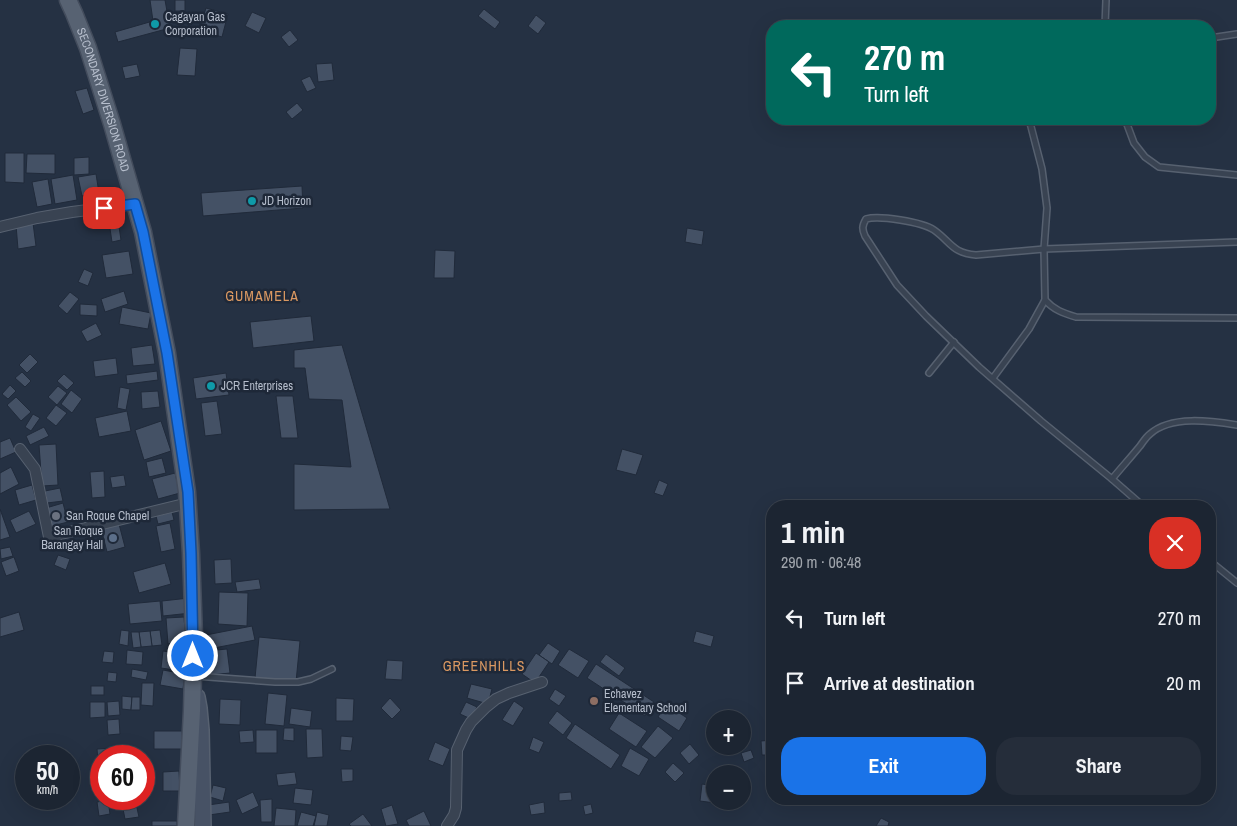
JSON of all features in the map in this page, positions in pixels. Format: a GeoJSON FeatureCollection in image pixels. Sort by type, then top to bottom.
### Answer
{"type":"FeatureCollection","features":[{"type":"Feature","properties":{"kind":"main road","name":"SECONDARY DIVERSION ROAD"},"geometry":{"type":"LineString","coordinates":[[68,0],[88,48],[143,232],[167,353],[188,492],[194,637],[186,826]]}},
{"type":"Feature","properties":{"kind":"street"},"geometry":{"type":"LineString","coordinates":[[0,227],[72,212],[135,204]]}},
{"type":"Feature","properties":{"kind":"street"},"geometry":{"type":"LineString","coordinates":[[20,449],[35,469],[50,537],[188,503]]}},
{"type":"Feature","properties":{"kind":"street"},"geometry":{"type":"LineString","coordinates":[[193,680],[199,708],[203,826]]}},
{"type":"Feature","properties":{"kind":"street"},"geometry":{"type":"LineString","coordinates":[[447,826],[456,808],[457,750],[471,722],[496,699],[542,682]]}},
{"type":"Feature","properties":{"kind":"lane"},"geometry":{"type":"LineString","coordinates":[[1105,20],[1106,0]]}},
{"type":"Feature","properties":{"kind":"lane"},"geometry":{"type":"LineString","coordinates":[[1216,37],[1237,34]]}},
{"type":"Feature","properties":{"kind":"lane"},"geometry":{"type":"LineString","coordinates":[[993,378],[1029,329],[1045,300],[1044,249],[1047,208],[1042,169],[1031,125]]}},
{"type":"Feature","properties":{"kind":"lane"},"geometry":{"type":"LineString","coordinates":[[1127,125],[1134,143],[1145,158],[1159,167],[1237,175]]}},
{"type":"Feature","properties":{"kind":"lane"},"geometry":{"type":"LineString","coordinates":[[1136,500],[1041,421],[926,316],[897,285],[865,236],[862,230],[863,225],[866,219],[879,217],[924,225],[941,235],[959,252],[976,255],[1044,249],[1237,242]]}},
{"type":"Feature","properties":{"kind":"lane"},"geometry":{"type":"LineString","coordinates":[[1045,300],[1051,307],[1076,317],[1237,318]]}},
{"type":"Feature","properties":{"kind":"lane"},"geometry":{"type":"LineString","coordinates":[[929,373],[954,342]]}},
{"type":"Feature","properties":{"kind":"lane"},"geometry":{"type":"LineString","coordinates":[[1112,479],[1150,434],[1160,427],[1190,421],[1211,420],[1237,425]]}},
{"type":"Feature","properties":{"kind":"lane"},"geometry":{"type":"LineString","coordinates":[[1216,566],[1237,583]]}},
{"type":"Feature","properties":{"kind":"lane"},"geometry":{"type":"LineString","coordinates":[[193,680],[298,682],[311,679],[332,669]]}},
{"type":"Feature","properties":{"kind":"building","name":"Cagayan Gas Corporation"},"geometry":{"type":"Polygon","coordinates":[[[150,0],[165,0],[170,28],[118,42],[115,32],[153,21],[150,0]]]}},
{"type":"Feature","properties":{"kind":"building"},"geometry":{"type":"Polygon","coordinates":[[[175,0],[185,0],[185,11],[175,11],[175,0]]]}},
{"type":"Feature","properties":{"kind":"building"},"geometry":{"type":"Polygon","coordinates":[[[206,8],[228,14],[222,37],[199,30],[206,8]]]}},
{"type":"Feature","properties":{"kind":"building"},"geometry":{"type":"Polygon","coordinates":[[[484,9],[500,22],[495,29],[478,16],[484,9]]]}},
{"type":"Feature","properties":{"kind":"building"},"geometry":{"type":"Polygon","coordinates":[[[252,12],[266,18],[259,33],[245,26],[252,12]]]}},
{"type":"Feature","properties":{"kind":"building"},"geometry":{"type":"Polygon","coordinates":[[[536,15],[546,23],[538,34],[528,26],[536,15]]]}},
{"type":"Feature","properties":{"kind":"building"},"geometry":{"type":"Polygon","coordinates":[[[290,30],[298,40],[289,47],[281,37],[290,30]]]}},
{"type":"Feature","properties":{"kind":"building"},"geometry":{"type":"Polygon","coordinates":[[[180,48],[197,49],[195,76],[177,75],[180,48]]]}},
{"type":"Feature","properties":{"kind":"building"},"geometry":{"type":"Polygon","coordinates":[[[332,63],[334,80],[318,82],[316,64],[332,63]]]}},
{"type":"Feature","properties":{"kind":"building"},"geometry":{"type":"Polygon","coordinates":[[[137,64],[140,76],[125,79],[122,67],[137,64]]]}},
{"type":"Feature","properties":{"kind":"building"},"geometry":{"type":"Polygon","coordinates":[[[310,76],[316,88],[307,92],[301,80],[310,76]]]}},
{"type":"Feature","properties":{"kind":"building"},"geometry":{"type":"Polygon","coordinates":[[[87,88],[94,110],[83,114],[75,91],[87,88]]]}},
{"type":"Feature","properties":{"kind":"building"},"geometry":{"type":"Polygon","coordinates":[[[297,103],[303,110],[292,119],[286,112],[297,103]]]}},
{"type":"Feature","properties":{"kind":"building"},"geometry":{"type":"Polygon","coordinates":[[[5,153],[24,153],[24,183],[5,182],[5,153]]]}},
{"type":"Feature","properties":{"kind":"building"},"geometry":{"type":"Polygon","coordinates":[[[27,154],[55,154],[55,174],[26,173],[27,154]]]}},
{"type":"Feature","properties":{"kind":"building"},"geometry":{"type":"Polygon","coordinates":[[[89,157],[89,174],[74,175],[74,158],[89,157]]]}},
{"type":"Feature","properties":{"kind":"building"},"geometry":{"type":"Polygon","coordinates":[[[96,174],[99,193],[82,196],[78,177],[96,174]]]}},
{"type":"Feature","properties":{"kind":"building"},"geometry":{"type":"Polygon","coordinates":[[[73,175],[77,200],[55,204],[51,179],[73,175]]]}},
{"type":"Feature","properties":{"kind":"building"},"geometry":{"type":"Polygon","coordinates":[[[48,179],[52,204],[37,207],[32,182],[48,179]]]}},
{"type":"Feature","properties":{"kind":"building","name":"JD Horizon"},"geometry":{"type":"Polygon","coordinates":[[[302,186],[303,208],[203,216],[201,193],[302,186]]]}},
{"type":"Feature","properties":{"kind":"building"},"geometry":{"type":"Polygon","coordinates":[[[118,220],[121,240],[112,242],[109,222],[118,220]]]}},
{"type":"Feature","properties":{"kind":"building"},"geometry":{"type":"Polygon","coordinates":[[[33,223],[36,246],[18,249],[16,225],[33,223]]]}},
{"type":"Feature","properties":{"kind":"building"},"geometry":{"type":"Polygon","coordinates":[[[687,228],[704,231],[702,245],[685,242],[687,228]]]}},
{"type":"Feature","properties":{"kind":"building"},"geometry":{"type":"Polygon","coordinates":[[[435,250],[455,251],[454,278],[434,278],[435,250]]]}},
{"type":"Feature","properties":{"kind":"building"},"geometry":{"type":"Polygon","coordinates":[[[129,251],[133,274],[106,278],[102,255],[129,251]]]}},
{"type":"Feature","properties":{"kind":"building"},"geometry":{"type":"Polygon","coordinates":[[[84,269],[93,273],[88,286],[78,282],[84,269]]]}},
{"type":"Feature","properties":{"kind":"building"},"geometry":{"type":"Polygon","coordinates":[[[124,291],[128,304],[105,312],[101,299],[124,291]]]}},
{"type":"Feature","properties":{"kind":"building"},"geometry":{"type":"Polygon","coordinates":[[[70,292],[79,299],[67,314],[58,306],[70,292]]]}},
{"type":"Feature","properties":{"kind":"building"},"geometry":{"type":"Polygon","coordinates":[[[80,304],[97,305],[97,316],[80,315],[80,304]]]}},
{"type":"Feature","properties":{"kind":"building"},"geometry":{"type":"Polygon","coordinates":[[[122,307],[151,313],[148,329],[119,324],[122,307]]]}},
{"type":"Feature","properties":{"kind":"building"},"geometry":{"type":"Polygon","coordinates":[[[311,316],[314,341],[253,348],[250,322],[311,316]]]}},
{"type":"Feature","properties":{"kind":"building"},"geometry":{"type":"Polygon","coordinates":[[[96,323],[102,335],[87,342],[81,331],[96,323]]]}},
{"type":"Feature","properties":{"kind":"building"},"geometry":{"type":"Polygon","coordinates":[[[152,345],[155,364],[133,366],[131,348],[152,345]]]}},
{"type":"Feature","properties":{"kind":"building"},"geometry":{"type":"Polygon","coordinates":[[[342,345],[390,509],[294,510],[294,464],[351,467],[342,400],[309,399],[305,368],[294,368],[294,350],[342,345]]]}},
{"type":"Feature","properties":{"kind":"building"},"geometry":{"type":"Polygon","coordinates":[[[30,354],[38,362],[27,373],[19,365],[30,354]]]}},
{"type":"Feature","properties":{"kind":"building"},"geometry":{"type":"Polygon","coordinates":[[[116,358],[118,374],[95,377],[93,361],[116,358]]]}},
{"type":"Feature","properties":{"kind":"building"},"geometry":{"type":"Polygon","coordinates":[[[157,371],[158,380],[127,384],[126,375],[157,371]]]}},
{"type":"Feature","properties":{"kind":"building"},"geometry":{"type":"Polygon","coordinates":[[[22,372],[31,381],[25,387],[15,378],[22,372]]]}},
{"type":"Feature","properties":{"kind":"building","name":"JCR Enterprises"},"geometry":{"type":"Polygon","coordinates":[[[226,373],[229,395],[196,399],[193,378],[226,373]]]}},
{"type":"Feature","properties":{"kind":"building"},"geometry":{"type":"Polygon","coordinates":[[[64,374],[74,383],[67,390],[57,381],[64,374]]]}},
{"type":"Feature","properties":{"kind":"building"},"geometry":{"type":"Polygon","coordinates":[[[10,385],[16,391],[8,399],[2,394],[10,385]]]}},
{"type":"Feature","properties":{"kind":"building"},"geometry":{"type":"Polygon","coordinates":[[[58,386],[67,393],[57,405],[48,397],[58,386]]]}},
{"type":"Feature","properties":{"kind":"building"},"geometry":{"type":"Polygon","coordinates":[[[120,387],[130,389],[126,410],[117,408],[120,387]]]}},
{"type":"Feature","properties":{"kind":"building"},"geometry":{"type":"Polygon","coordinates":[[[71,390],[82,399],[72,413],[61,404],[71,390]]]}},
{"type":"Feature","properties":{"kind":"building"},"geometry":{"type":"Polygon","coordinates":[[[158,391],[160,407],[142,409],[141,392],[158,391]]]}},
{"type":"Feature","properties":{"kind":"building"},"geometry":{"type":"Polygon","coordinates":[[[276,396],[293,396],[298,438],[281,438],[276,396]]]}},
{"type":"Feature","properties":{"kind":"building"},"geometry":{"type":"Polygon","coordinates":[[[16,397],[31,412],[21,421],[7,405],[16,397]]]}},
{"type":"Feature","properties":{"kind":"building"},"geometry":{"type":"Polygon","coordinates":[[[217,401],[222,434],[205,436],[201,403],[217,401]]]}},
{"type":"Feature","properties":{"kind":"building"},"geometry":{"type":"Polygon","coordinates":[[[56,405],[67,413],[56,426],[46,418],[56,405]]]}},
{"type":"Feature","properties":{"kind":"building"},"geometry":{"type":"Polygon","coordinates":[[[127,411],[131,431],[99,437],[95,418],[127,411]]]}},
{"type":"Feature","properties":{"kind":"building"},"geometry":{"type":"Polygon","coordinates":[[[33,414],[40,418],[31,431],[25,427],[33,414]]]}},
{"type":"Feature","properties":{"kind":"building"},"geometry":{"type":"Polygon","coordinates":[[[161,421],[171,451],[144,460],[135,430],[161,421]]]}},
{"type":"Feature","properties":{"kind":"building"},"geometry":{"type":"Polygon","coordinates":[[[44,427],[49,436],[30,445],[26,436],[44,427]]]}},
{"type":"Feature","properties":{"kind":"building"},"geometry":{"type":"Polygon","coordinates":[[[10,438],[16,452],[0,459],[0,442],[10,438]]]}},
{"type":"Feature","properties":{"kind":"building"},"geometry":{"type":"Polygon","coordinates":[[[56,444],[58,485],[42,486],[39,445],[56,444]]]}},
{"type":"Feature","properties":{"kind":"building"},"geometry":{"type":"Polygon","coordinates":[[[622,449],[643,455],[636,475],[616,470],[622,449]]]}},
{"type":"Feature","properties":{"kind":"building"},"geometry":{"type":"Polygon","coordinates":[[[162,458],[166,473],[149,477],[146,462],[162,458]]]}},
{"type":"Feature","properties":{"kind":"building"},"geometry":{"type":"Polygon","coordinates":[[[11,467],[19,484],[0,494],[0,473],[11,467]]]}},
{"type":"Feature","properties":{"kind":"building"},"geometry":{"type":"Polygon","coordinates":[[[104,471],[105,497],[92,498],[90,472],[104,471]]]}},
{"type":"Feature","properties":{"kind":"building"},"geometry":{"type":"Polygon","coordinates":[[[175,473],[180,493],[158,499],[152,479],[175,473]]]}},
{"type":"Feature","properties":{"kind":"building"},"geometry":{"type":"Polygon","coordinates":[[[124,475],[126,486],[112,488],[110,477],[124,475]]]}},
{"type":"Feature","properties":{"kind":"building"},"geometry":{"type":"Polygon","coordinates":[[[659,480],[668,484],[663,496],[654,493],[659,480]]]}},
{"type":"Feature","properties":{"kind":"building"},"geometry":{"type":"Polygon","coordinates":[[[32,485],[36,500],[19,505],[15,490],[32,485]]]}},
{"type":"Feature","properties":{"kind":"building"},"geometry":{"type":"Polygon","coordinates":[[[60,488],[63,501],[47,503],[45,491],[60,488]]]}},
{"type":"Feature","properties":{"kind":"building"},"geometry":{"type":"Polygon","coordinates":[[[63,503],[68,522],[52,526],[46,508],[63,503]]]}},
{"type":"Feature","properties":{"kind":"building"},"geometry":{"type":"Polygon","coordinates":[[[0,509],[10,537],[0,540],[0,509]]]}},
{"type":"Feature","properties":{"kind":"building"},"geometry":{"type":"Polygon","coordinates":[[[29,511],[36,524],[16,533],[10,520],[29,511]]]}},
{"type":"Feature","properties":{"kind":"building"},"geometry":{"type":"Polygon","coordinates":[[[172,512],[174,520],[158,524],[156,516],[172,512]]]}},
{"type":"Feature","properties":{"kind":"building"},"geometry":{"type":"Polygon","coordinates":[[[170,523],[175,549],[161,552],[156,526],[170,523]]]}},
{"type":"Feature","properties":{"kind":"building","name":"San Roque Barangay Hall"},"geometry":{"type":"Polygon","coordinates":[[[119,524],[125,547],[107,552],[101,528],[119,524]]]}},
{"type":"Feature","properties":{"kind":"building"},"geometry":{"type":"Polygon","coordinates":[[[10,547],[13,556],[1,559],[0,549],[10,547]]]}},
{"type":"Feature","properties":{"kind":"building"},"geometry":{"type":"Polygon","coordinates":[[[58,555],[70,559],[66,570],[54,565],[58,555]]]}},
{"type":"Feature","properties":{"kind":"building"},"geometry":{"type":"Polygon","coordinates":[[[14,557],[19,571],[6,576],[1,562],[14,557]]]}},
{"type":"Feature","properties":{"kind":"building"},"geometry":{"type":"Polygon","coordinates":[[[231,559],[232,583],[215,584],[214,560],[231,559]]]}},
{"type":"Feature","properties":{"kind":"building"},"geometry":{"type":"Polygon","coordinates":[[[165,563],[171,584],[139,593],[133,572],[165,563]]]}},
{"type":"Feature","properties":{"kind":"building"},"geometry":{"type":"Polygon","coordinates":[[[259,579],[261,589],[237,592],[235,582],[259,579]]]}},
{"type":"Feature","properties":{"kind":"building"},"geometry":{"type":"Polygon","coordinates":[[[219,592],[248,593],[247,626],[218,624],[219,592]]]}},
{"type":"Feature","properties":{"kind":"building"},"geometry":{"type":"Polygon","coordinates":[[[189,598],[191,613],[163,616],[162,601],[189,598]]]}},
{"type":"Feature","properties":{"kind":"building"},"geometry":{"type":"Polygon","coordinates":[[[160,601],[162,621],[130,624],[128,604],[160,601]]]}},
{"type":"Feature","properties":{"kind":"building"},"geometry":{"type":"Polygon","coordinates":[[[19,612],[24,630],[0,637],[0,618],[19,612]]]}},
{"type":"Feature","properties":{"kind":"building"},"geometry":{"type":"Polygon","coordinates":[[[184,617],[186,643],[168,644],[166,618],[184,617]]]}},
{"type":"Feature","properties":{"kind":"building"},"geometry":{"type":"Polygon","coordinates":[[[252,626],[255,640],[209,649],[206,635],[252,626]]]}},
{"type":"Feature","properties":{"kind":"building"},"geometry":{"type":"Polygon","coordinates":[[[121,630],[129,631],[128,646],[119,644],[121,630]]]}},
{"type":"Feature","properties":{"kind":"building"},"geometry":{"type":"Polygon","coordinates":[[[160,630],[162,645],[152,646],[150,631],[160,630]]]}},
{"type":"Feature","properties":{"kind":"building"},"geometry":{"type":"Polygon","coordinates":[[[150,631],[152,646],[141,647],[139,632],[150,631]]]}},
{"type":"Feature","properties":{"kind":"building"},"geometry":{"type":"Polygon","coordinates":[[[696,631],[714,636],[711,647],[693,642],[696,631]]]}},
{"type":"Feature","properties":{"kind":"building"},"geometry":{"type":"Polygon","coordinates":[[[131,632],[139,632],[141,647],[133,648],[131,632]]]}},
{"type":"Feature","properties":{"kind":"building"},"geometry":{"type":"Polygon","coordinates":[[[259,637],[300,641],[296,682],[255,678],[259,637]]]}},
{"type":"Feature","properties":{"kind":"building"},"geometry":{"type":"Polygon","coordinates":[[[548,643],[560,651],[552,664],[539,655],[548,643]]]}},
{"type":"Feature","properties":{"kind":"building"},"geometry":{"type":"Polygon","coordinates":[[[227,649],[230,673],[210,675],[207,651],[227,649]]]}},
{"type":"Feature","properties":{"kind":"building"},"geometry":{"type":"Polygon","coordinates":[[[569,649],[589,661],[578,678],[558,665],[569,649]]]}},
{"type":"Feature","properties":{"kind":"building"},"geometry":{"type":"Polygon","coordinates":[[[127,650],[143,652],[142,665],[126,664],[127,650]]]}},
{"type":"Feature","properties":{"kind":"building"},"geometry":{"type":"Polygon","coordinates":[[[104,651],[114,652],[113,663],[102,662],[104,651]]]}},
{"type":"Feature","properties":{"kind":"building"},"geometry":{"type":"Polygon","coordinates":[[[163,651],[183,654],[181,671],[161,668],[163,651]]]}},
{"type":"Feature","properties":{"kind":"building"},"geometry":{"type":"Polygon","coordinates":[[[536,653],[549,662],[535,683],[522,674],[536,653]]]}},
{"type":"Feature","properties":{"kind":"building"},"geometry":{"type":"Polygon","coordinates":[[[606,654],[625,668],[619,676],[600,662],[606,654]]]}},
{"type":"Feature","properties":{"kind":"building"},"geometry":{"type":"Polygon","coordinates":[[[387,660],[403,661],[402,680],[385,679],[387,660]]]}},
{"type":"Feature","properties":{"kind":"building"},"geometry":{"type":"Polygon","coordinates":[[[596,664],[654,702],[645,716],[587,678],[596,664]]]}},
{"type":"Feature","properties":{"kind":"building"},"geometry":{"type":"Polygon","coordinates":[[[132,669],[148,672],[146,680],[131,677],[132,669]]]}},
{"type":"Feature","properties":{"kind":"building"},"geometry":{"type":"Polygon","coordinates":[[[163,670],[185,674],[183,689],[160,685],[163,670]]]}},
{"type":"Feature","properties":{"kind":"building"},"geometry":{"type":"Polygon","coordinates":[[[108,672],[117,673],[116,682],[107,681],[108,672]]]}},
{"type":"Feature","properties":{"kind":"building"},"geometry":{"type":"Polygon","coordinates":[[[142,683],[154,683],[153,706],[141,705],[142,683]]]}},
{"type":"Feature","properties":{"kind":"building"},"geometry":{"type":"Polygon","coordinates":[[[471,684],[492,689],[488,704],[467,698],[471,684]]]}},
{"type":"Feature","properties":{"kind":"building"},"geometry":{"type":"Polygon","coordinates":[[[91,686],[104,686],[104,695],[91,695],[91,686]]]}},
{"type":"Feature","properties":{"kind":"building"},"geometry":{"type":"Polygon","coordinates":[[[555,689],[566,696],[559,706],[549,699],[555,689]]]}},
{"type":"Feature","properties":{"kind":"building"},"geometry":{"type":"Polygon","coordinates":[[[268,693],[287,695],[284,726],[265,724],[268,693]]]}},
{"type":"Feature","properties":{"kind":"building"},"geometry":{"type":"Polygon","coordinates":[[[122,696],[132,697],[131,710],[122,709],[122,696]]]}},
{"type":"Feature","properties":{"kind":"building"},"geometry":{"type":"Polygon","coordinates":[[[132,697],[140,697],[140,710],[131,710],[132,697]]]}},
{"type":"Feature","properties":{"kind":"building"},"geometry":{"type":"Polygon","coordinates":[[[336,698],[354,699],[353,721],[336,721],[336,698]]]}},
{"type":"Feature","properties":{"kind":"building"},"geometry":{"type":"Polygon","coordinates":[[[390,698],[401,710],[392,719],[381,708],[390,698]]]}},
{"type":"Feature","properties":{"kind":"building"},"geometry":{"type":"Polygon","coordinates":[[[220,699],[241,700],[240,725],[219,724],[220,699]]]}},
{"type":"Feature","properties":{"kind":"building"},"geometry":{"type":"Polygon","coordinates":[[[119,701],[120,715],[108,716],[107,702],[119,701]]]}},
{"type":"Feature","properties":{"kind":"building"},"geometry":{"type":"Polygon","coordinates":[[[514,701],[524,708],[513,726],[502,720],[514,701]]]}},
{"type":"Feature","properties":{"kind":"building"},"geometry":{"type":"Polygon","coordinates":[[[90,702],[105,702],[105,717],[90,718],[90,702]]]}},
{"type":"Feature","properties":{"kind":"building"},"geometry":{"type":"Polygon","coordinates":[[[466,702],[477,707],[471,719],[460,714],[466,702]]]}},
{"type":"Feature","properties":{"kind":"building"},"geometry":{"type":"Polygon","coordinates":[[[666,704],[687,718],[679,731],[658,717],[666,704]]]}},
{"type":"Feature","properties":{"kind":"building"},"geometry":{"type":"Polygon","coordinates":[[[291,708],[312,711],[310,727],[289,724],[291,708]]]}},
{"type":"Feature","properties":{"kind":"building"},"geometry":{"type":"Polygon","coordinates":[[[557,711],[572,723],[563,735],[548,723],[557,711]]]}},
{"type":"Feature","properties":{"kind":"building"},"geometry":{"type":"Polygon","coordinates":[[[619,713],[647,731],[636,747],[609,729],[619,713]]]}},
{"type":"Feature","properties":{"kind":"building"},"geometry":{"type":"Polygon","coordinates":[[[119,719],[120,734],[108,735],[107,720],[119,719]]]}},
{"type":"Feature","properties":{"kind":"building"},"geometry":{"type":"Polygon","coordinates":[[[575,724],[620,755],[611,769],[566,738],[575,724]]]}},
{"type":"Feature","properties":{"kind":"building"},"geometry":{"type":"Polygon","coordinates":[[[658,726],[673,738],[655,758],[641,747],[658,726]]]}},
{"type":"Feature","properties":{"kind":"building"},"geometry":{"type":"Polygon","coordinates":[[[284,728],[294,728],[294,741],[283,740],[284,728]]]}},
{"type":"Feature","properties":{"kind":"building"},"geometry":{"type":"Polygon","coordinates":[[[306,729],[322,729],[323,757],[307,758],[306,729]]]}},
{"type":"Feature","properties":{"kind":"building"},"geometry":{"type":"Polygon","coordinates":[[[253,730],[254,742],[240,743],[239,731],[253,730]]]}},
{"type":"Feature","properties":{"kind":"building"},"geometry":{"type":"Polygon","coordinates":[[[256,730],[277,730],[277,753],[256,753],[256,730]]]}},
{"type":"Feature","properties":{"kind":"building"},"geometry":{"type":"Polygon","coordinates":[[[154,731],[182,731],[183,749],[155,749],[154,731]]]}},
{"type":"Feature","properties":{"kind":"building"},"geometry":{"type":"Polygon","coordinates":[[[341,736],[353,737],[351,751],[340,750],[341,736]]]}},
{"type":"Feature","properties":{"kind":"building"},"geometry":{"type":"Polygon","coordinates":[[[533,737],[544,742],[539,753],[529,749],[533,737]]]}},
{"type":"Feature","properties":{"kind":"building"},"geometry":{"type":"Polygon","coordinates":[[[761,741],[766,741],[766,755],[762,755],[761,741]]]}},
{"type":"Feature","properties":{"kind":"building"},"geometry":{"type":"Polygon","coordinates":[[[435,742],[450,749],[443,766],[428,760],[435,742]]]}},
{"type":"Feature","properties":{"kind":"building"},"geometry":{"type":"Polygon","coordinates":[[[690,744],[699,755],[689,764],[680,753],[690,744]]]}},
{"type":"Feature","properties":{"kind":"building"},"geometry":{"type":"Polygon","coordinates":[[[630,748],[649,759],[639,776],[621,766],[630,748]]]}},
{"type":"Feature","properties":{"kind":"building"},"geometry":{"type":"Polygon","coordinates":[[[751,750],[754,758],[744,762],[742,755],[751,755],[751,750]]]}},
{"type":"Feature","properties":{"kind":"building"},"geometry":{"type":"Polygon","coordinates":[[[673,763],[684,773],[675,782],[665,772],[673,763]]]}},
{"type":"Feature","properties":{"kind":"building"},"geometry":{"type":"Polygon","coordinates":[[[341,769],[353,769],[353,781],[342,782],[341,769]]]}},
{"type":"Feature","properties":{"kind":"building"},"geometry":{"type":"Polygon","coordinates":[[[179,771],[180,791],[163,791],[163,772],[179,771]]]}},
{"type":"Feature","properties":{"kind":"building"},"geometry":{"type":"Polygon","coordinates":[[[295,772],[297,784],[278,786],[276,774],[295,772]]]}},
{"type":"Feature","properties":{"kind":"building"},"geometry":{"type":"Polygon","coordinates":[[[702,784],[706,785],[706,802],[700,801],[702,784]]]}},
{"type":"Feature","properties":{"kind":"building"},"geometry":{"type":"Polygon","coordinates":[[[213,785],[226,788],[223,801],[210,797],[213,785]]]}},
{"type":"Feature","properties":{"kind":"building"},"geometry":{"type":"Polygon","coordinates":[[[295,788],[313,790],[311,805],[293,803],[295,788]]]}},
{"type":"Feature","properties":{"kind":"building"},"geometry":{"type":"Polygon","coordinates":[[[253,792],[259,806],[242,814],[236,800],[253,792]]]}},
{"type":"Feature","properties":{"kind":"building"},"geometry":{"type":"Polygon","coordinates":[[[571,792],[572,800],[559,801],[559,793],[571,792]]]}},
{"type":"Feature","properties":{"kind":"building"},"geometry":{"type":"Polygon","coordinates":[[[272,799],[272,822],[261,822],[260,800],[272,799]]]}},
{"type":"Feature","properties":{"kind":"building"},"geometry":{"type":"Polygon","coordinates":[[[229,802],[230,812],[209,815],[208,805],[229,802]]]}},
{"type":"Feature","properties":{"kind":"building"},"geometry":{"type":"Polygon","coordinates":[[[544,802],[545,813],[531,815],[529,805],[544,802]]]}},
{"type":"Feature","properties":{"kind":"building"},"geometry":{"type":"Polygon","coordinates":[[[591,804],[593,813],[585,815],[583,806],[591,804]]]}},
{"type":"Feature","properties":{"kind":"building"},"geometry":{"type":"Polygon","coordinates":[[[392,805],[398,824],[386,826],[381,809],[392,805]]]}},
{"type":"Feature","properties":{"kind":"building"},"geometry":{"type":"Polygon","coordinates":[[[276,808],[296,810],[295,826],[274,826],[276,808]]]}},
{"type":"Feature","properties":{"kind":"building"},"geometry":{"type":"Polygon","coordinates":[[[98,810],[109,810],[110,814],[99,816],[98,810]]]}},
{"type":"Feature","properties":{"kind":"building"},"geometry":{"type":"Polygon","coordinates":[[[123,810],[137,810],[139,817],[125,819],[123,810]]]}},
{"type":"Feature","properties":{"kind":"building"},"geometry":{"type":"Polygon","coordinates":[[[424,811],[431,826],[409,826],[406,820],[424,811]]]}},
{"type":"Feature","properties":{"kind":"building"},"geometry":{"type":"Polygon","coordinates":[[[301,812],[316,816],[313,826],[297,826],[301,812]]]}},
{"type":"Feature","properties":{"kind":"building"},"geometry":{"type":"Polygon","coordinates":[[[317,812],[329,815],[327,826],[314,826],[317,812]]]}},
{"type":"Feature","properties":{"kind":"building"},"geometry":{"type":"Polygon","coordinates":[[[363,814],[372,826],[351,826],[349,824],[363,814]]]}},
{"type":"Feature","properties":{"kind":"building"},"geometry":{"type":"Polygon","coordinates":[[[881,818],[889,822],[888,826],[876,826],[881,818]]]}},
{"type":"Feature","properties":{"kind":"building"},"geometry":{"type":"Polygon","coordinates":[[[152,821],[177,821],[177,826],[152,826],[152,821]]]}},
{"type":"Feature","properties":{"kind":"place","name":"Cagayan Gas Corporation"},"geometry":{"type":"Point","coordinates":[155,24]}},
{"type":"Feature","properties":{"kind":"place","name":"JD Horizon"},"geometry":{"type":"Point","coordinates":[252,201]}},
{"type":"Feature","properties":{"kind":"place","name":"JCR Enterprises"},"geometry":{"type":"Point","coordinates":[211,386]}},
{"type":"Feature","properties":{"kind":"place","name":"San Roque Chapel"},"geometry":{"type":"Point","coordinates":[56,516]}},
{"type":"Feature","properties":{"kind":"place","name":"San Roque Barangay Hall"},"geometry":{"type":"Point","coordinates":[113,538]}},
{"type":"Feature","properties":{"kind":"place","name":"Echavez Elementary School"},"geometry":{"type":"Point","coordinates":[594,701]}},
{"type":"Feature","properties":{"kind":"district","name":"GUMAMELA"},"geometry":{"type":"Point","coordinates":[262,296]}},
{"type":"Feature","properties":{"kind":"district","name":"GREENHILLS"},"geometry":{"type":"Point","coordinates":[484,666]}},
{"type":"Feature","properties":{"kind":"route"},"geometry":{"type":"LineString","coordinates":[[104,208],[135,204],[149,258],[167,353],[188,492],[194,637],[193,656]]}}]}
